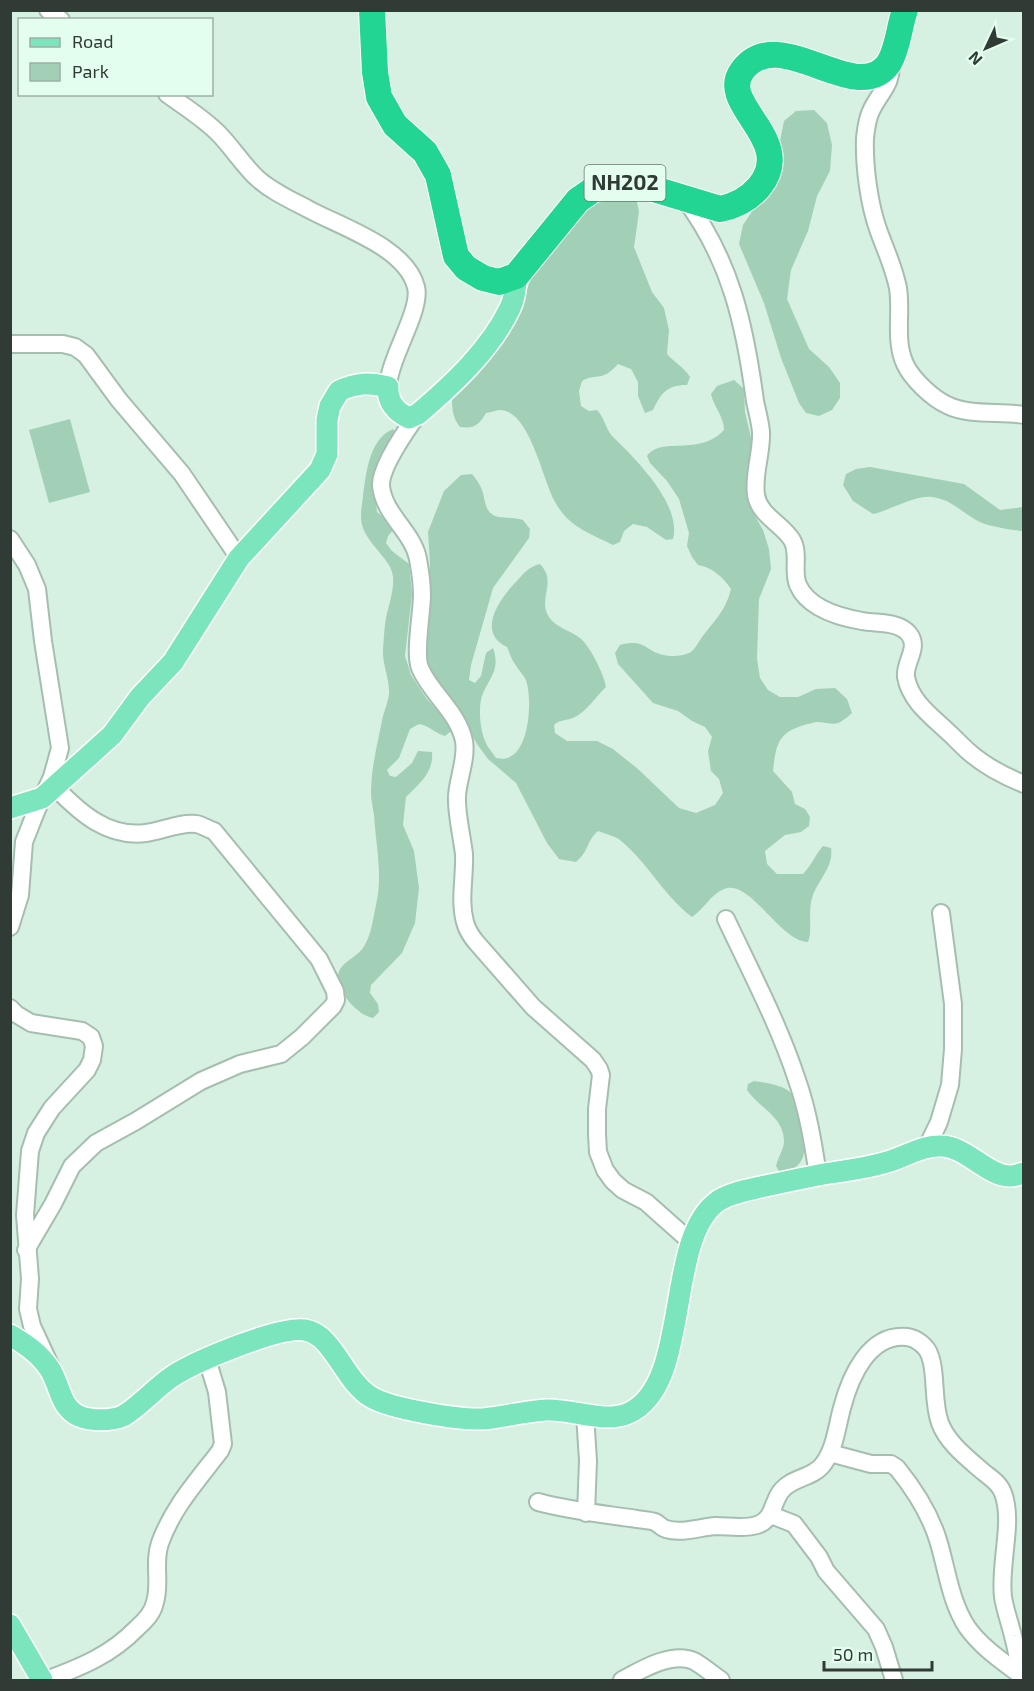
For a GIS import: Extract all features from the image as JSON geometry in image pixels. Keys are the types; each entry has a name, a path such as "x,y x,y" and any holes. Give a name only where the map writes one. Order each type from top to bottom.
{"highway":[{"path":"372,10 375,72 379,98 395,125 425,152 438,175 456,256 466,268 483,278 499,282 516,276"},
{"path":"890,62 905,10"},
{"name":"NH202","path":"516,276 578,200 594,189 614,183 634,183 720,209 732,207 745,200 764,180 769,160 766,140 747,112 737,88 738,77 753,60 765,55 794,58 865,78 874,76 890,62"}],"main road":[{"path":"10,808 48,793 112,735 140,697 173,662 239,558 320,470 327,454 327,420 330,406 339,391 362,383 388,387 387,394 391,405 400,414 409,418 418,414 473,360 497,330 511,307 516,290 516,276"},
{"path":"10,1335 42,1358 52,1372 66,1405 78,1416 94,1419 112,1419 124,1415 181,1371 207,1359 288,1331 305,1330 320,1335 350,1379 372,1397 385,1402 461,1418 484,1419 547,1410 607,1417 626,1414 641,1406 652,1393 661,1375 691,1242 699,1225 712,1207 726,1197 818,1175 885,1163 927,1147 945,1146 963,1153 998,1173 1010,1176 1023,1173"},
{"path":"10,1625 42,1680"}],"street":[{"path":"890,62 889,80 871,110 866,129 866,169 878,230 891,262 898,291 900,346 905,365 920,383 947,405 960,410 1023,415"},
{"path":"170,96 218,133 258,180 391,253 412,275 417,290 415,306 392,362 388,387"},
{"path":"684,197 713,241 743,325 761,431 756,497 767,515 793,542 797,558 797,583 805,597 818,607 838,615 902,627 910,635 914,650 908,662 906,675 912,695 928,714 968,752 1023,784"},
{"path":"10,344 63,344 75,347 86,355 119,400 182,474 239,558"},
{"path":"418,414 399,441 386,468 381,486 387,504 412,541 418,557 422,594 418,664 426,681 456,721 464,742 456,797 464,856 462,902 468,932 533,1007 599,1069 601,1075 597,1117 598,1152 605,1170 623,1190 646,1203 691,1242"},
{"path":"10,539 27,565 37,589 60,748 48,793 24,842 20,895 10,927"},
{"path":"26,1250 72,1166 96,1143 201,1081 240,1065 280,1054 329,1011 336,1000 328,975 314,951 213,831 197,824 144,833 122,832 104,827 48,793"},
{"path":"927,1147 939,1122 950,1085 953,1049 953,1004 941,913"},
{"path":"726,919 798,1081 810,1126 818,1175"},
{"path":"10,1008 31,1023 82,1031 91,1037 94,1046 92,1060 87,1070 52,1108 36,1133 30,1151 26,1215 26,1250 30,1279 29,1317 52,1372"},
{"path":"538,1502 586,1513 655,1522 666,1529 680,1531 716,1526 756,1525 771,1515 777,1496 784,1488 813,1473 823,1465 830,1453 846,1396 870,1350 885,1339 899,1336 913,1338 924,1346 930,1356 936,1413 942,1429 953,1445 995,1480 1003,1492 1006,1507 1003,1596 1022,1678"},
{"path":"46,1680 103,1656 127,1639 148,1618 155,1605 156,1558 160,1543 182,1499 223,1444 217,1392 207,1359"},
{"path":"585,1414 588,1461 586,1513"},
{"path":"830,1453 871,1464 891,1464 897,1468 931,1521 958,1612 979,1642 1022,1678"},
{"path":"771,1515 794,1524 819,1557 826,1571 876,1629 894,1680"},
{"path":"622,1680 645,1668 684,1658 695,1662 721,1680"}],"green space":[{"path":"814,110 827,123 832,145 830,171 817,196 808,231 791,270 787,299 809,349 829,367 840,383 840,398 832,410 819,416 806,413 799,403 781,358 764,303 739,244 743,225 781,168 780,141 784,121 796,111"},
{"path":"625,195 637,202 639,212 634,247 652,292 664,308 669,330 667,354 690,377 687,385 670,388 659,399 653,410 645,413 638,396 638,382 631,369 618,364 603,375 582,381 579,391 581,406 589,411 597,410 611,435 645,470 664,498 671,512 674,526 673,539 666,540 647,527 633,524 624,531 620,542 613,545 580,528 561,511 550,492 534,449 520,422 510,413 500,410 486,413 476,425 460,427 453,414 452,399 472,377 524,296 535,270 595,199"},
{"path":"734,380 744,389 745,412 752,442 749,494 752,511 763,530 769,549 771,569 759,599 757,659 760,678 768,690 780,697 798,697 816,689 835,688 847,699 852,713 836,724 816,722 795,728 783,736 775,754 773,771 792,792 795,804 805,809 810,817 809,826 801,832 785,835 765,851 767,864 777,874 803,874 823,846 831,848 828,867 811,901 808,942 797,939 787,932 755,901 734,888 719,892 692,917 682,909 630,849 618,839 598,831 591,839 584,854 576,862 559,859 547,843 516,783 488,759 425,660 430,564 428,532 444,491 461,475 472,474 480,486 486,506 491,513 499,517 523,520 530,529 529,538 493,588 471,665 469,680 475,683 481,676 486,653 493,648 495,668 482,696 480,713 484,738 496,758 507,758 516,752 522,743 529,716 529,702 526,680 507,647 493,634 493,617 502,599 514,584 528,569 540,564 547,578 545,603 549,617 555,624 584,642 596,661 606,687 578,716 554,725 555,733 567,741 597,741 613,749 679,808 696,813 715,805 723,793 719,779 711,771 708,751 712,737 705,727 678,711 653,703 618,664 615,653 620,645 629,643 640,644 664,655 678,656 691,652 726,603 731,589 717,574 698,565 692,557 687,546 689,533 679,499 647,456 653,450 661,447 703,443 724,430 711,394 717,386"},
{"path":"70,419 90,492 49,503 29,430"},
{"path":"393,429 395,433 374,486 377,512 390,522 393,530 386,543 392,551 409,564 412,594 405,656 411,675 426,698 449,724 451,731 445,736 419,724 410,729 399,758 387,770 390,776 396,777 412,763 418,751 432,752 431,766 421,782 406,797 403,825 414,851 419,888 415,923 402,953 371,985 370,993 378,1004 379,1012 373,1018 361,1013 351,1003 339,985 338,974 343,965 360,952 366,944 378,894 378,860 371,784 373,764 389,694 383,649 393,577 389,565 366,535 361,516 370,458 379,441"},
{"path":"870,467 964,484 1000,510 1023,507 1023,531 982,523 952,504 932,497 911,500 873,514 853,501 843,485 846,474 856,469"},
{"path":"754,1081 783,1088 793,1094 797,1101 804,1138 804,1152 799,1164 784,1174 776,1166 784,1143 783,1134 776,1120 747,1090 748,1084"}]}
